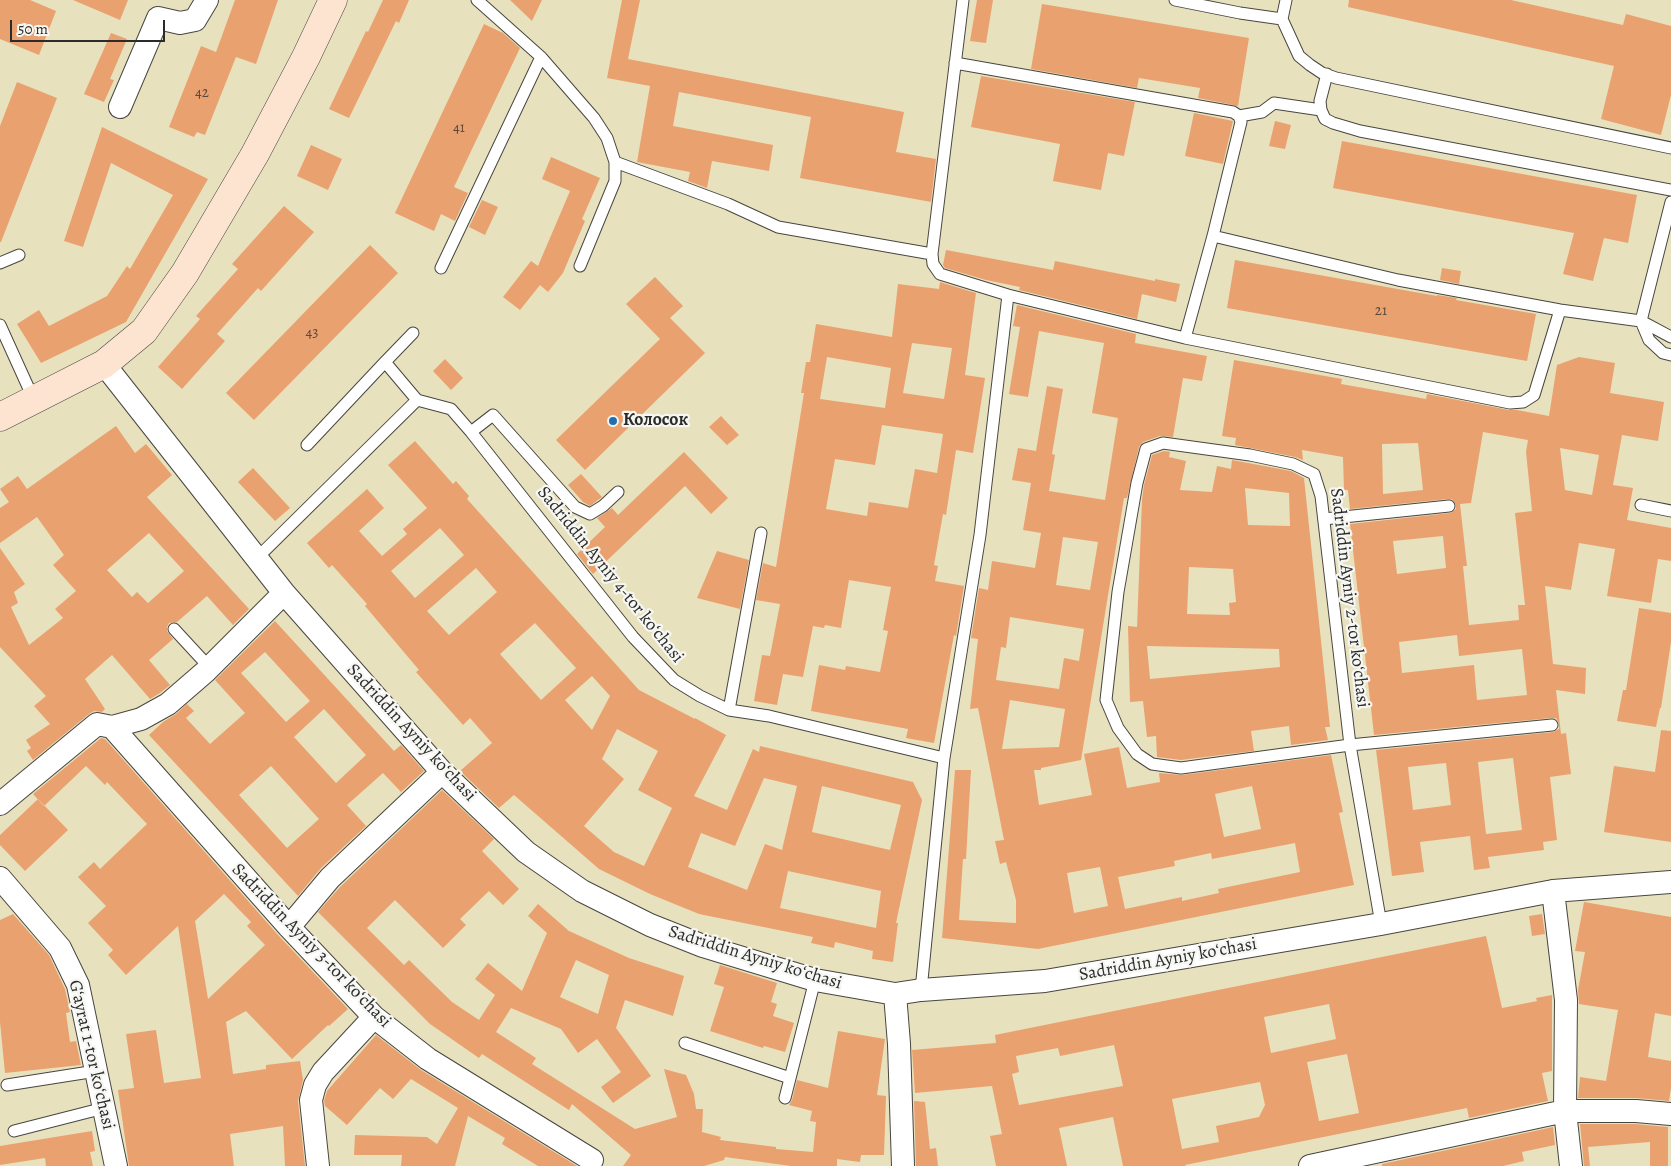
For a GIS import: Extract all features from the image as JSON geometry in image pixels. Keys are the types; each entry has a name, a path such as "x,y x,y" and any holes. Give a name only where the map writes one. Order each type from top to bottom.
{"street":[{"path":"120,107 158,18 180,23 195,20 207,0"},
{"path":"0,417 104,364 144,331 185,273 255,154 306,57 333,0"},
{"name":"Sadriddin Ayniy koʻchasi","path":"104,364 284,593 442,772 526,852 582,891 650,925 703,946 815,980 895,994 920,990 1045,981 1381,924 1553,891 1671,882"},
{"path":"0,804 97,724 112,728 141,718 168,704 210,668 284,593"},
{"name":"Sadriddin Ayniy 3-tor koʻchasi","path":"112,728 289,927 374,1017 428,1059 592,1160"},
{"path":"289,927 330,878 442,772"},
{"name":"Gʻayrat 1-tor koʻchasi","path":"0,878 60,948 78,985 116,1166"},
{"path":"1553,891 1566,1000 1565,1111 1571,1166"},
{"path":"895,994 899,1044 898,1165"},
{"path":"318,1166 311,1100 315,1085 323,1072 374,1017"},
{"path":"1310,1166 1565,1111 1636,1111 1671,1114"}],"lane":[{"path":"477,0 541,57 594,118 607,138 615,162 615,181 580,266"},
{"path":"963,0 932,254 933,264 940,274 1008,295 1186,338 1510,403 1523,402 1534,395 1560,310"},
{"path":"1175,0 1282,19"},
{"path":"1286,0 1282,19 1300,56 1310,65 1336,78 1671,148"},
{"path":"441,268 541,57"},
{"path":"955,63 1234,112 1239,116 1241,122 1239,136 1186,338"},
{"path":"1326,74 1320,101 1321,110 1325,119 1333,123 1360,131 1671,190"},
{"path":"1239,116 1262,112 1274,102 1321,110"},
{"path":"615,162 728,204 778,227 932,254"},
{"path":"1671,202 1641,321 1649,340 1663,353 1671,355"},
{"path":"1213,236 1398,280 1560,310 1641,321 1671,337"},
{"path":"0,263 19,255"},
{"path":"920,990 944,758 980,535 1008,295"},
{"path":"0,325 34,400"},
{"path":"307,445 413,333"},
{"path":"257,558 418,400 385,362"},
{"name":"Sadriddin Ayniy 4-tor koʻchasi","path":"418,400 451,409 633,636 674,680 700,696 729,710 769,716 944,758"},
{"path":"471,432 493,415 575,507 590,514 603,506 618,492"},
{"name":"Sadriddin Ayniy 2-tor koʻchasi","path":"1350,745 1181,768 1152,764 1137,754 1118,728 1106,700 1118,592 1137,483 1146,449 1163,443 1250,455 1293,464 1314,474 1321,496 1350,745 1381,924"},
{"path":"1324,519 1449,506"},
{"path":"1641,506 1671,511"},
{"path":"729,710 762,533"},
{"path":"174,629 210,668"},
{"path":"1350,745 1552,725"},
{"path":"785,1098 815,980"},
{"path":"685,1043 790,1078"},
{"path":"7,1085 96,1071"},
{"path":"14,1130 104,1108"}],"building":[{"path":"0,0 30,0 56,11 39,55 0,39"},
{"path":"73,0 128,0 120,20"},
{"path":"235,0 278,0 256,64 236,57 205,135 197,132 194,137 169,127 201,46 216,52"},
{"path":"383,0 409,0 399,23 396,21 349,118 329,109"},
{"path":"510,0 542,0 532,21"},
{"path":"622,0 640,0 628,59 904,112 896,152 936,159 931,202 800,178 811,117 679,92 673,126 773,145 769,171 712,161 707,188 688,181 690,172 637,162 650,86 607,78"},
{"path":"977,0 993,0 986,43 970,41"},
{"path":"1349,0 1511,0 1623,25 1626,14 1671,26 1671,95 1661,135 1601,119 1614,66 1348,7"},
{"path":"1042,4 1249,38 1238,106 1198,98 1200,88 1139,78 1137,88 1031,69"},
{"path":"484,24 503,33 520,48 454,187 468,193 455,221 441,214 434,231 395,213"},
{"path":"111,33 127,39 110,79 114,80 104,102 84,94"},
{"path":"981,76 1135,102 1124,156 1108,153 1101,190 1053,181 1060,144 971,127"},
{"path":"17,82 57,98 0,242 0,126"},
{"path":"1194,113 1233,121 1223,164 1185,156"},
{"path":"1275,121 1291,125 1285,149 1269,146"},
{"path":"102,127 208,179 126,322 41,363 17,324 39,310 49,326 107,296 127,266 130,269 173,195 111,163 83,247 64,241"},
{"path":"1342,141 1637,195 1628,243 1604,238 1593,281 1563,274 1574,233 1333,188"},
{"path":"311,145 342,159 328,190 297,176"},
{"path":"551,157 600,178 582,219 585,221 563,273 548,292 540,285 520,310 503,297 531,261 538,266 570,191 542,179"},
{"path":"482,200 498,207 485,235 469,227"},
{"path":"284,206 314,232 261,291 258,288 217,334 225,341 182,389 158,367 200,319 196,316 238,269 232,264"},
{"path":"370,245 398,273 254,420 226,393"},
{"path":"946,250 1053,270 1055,261 1155,281 1155,279 1180,284 1176,302 1142,294 1137,319 1019,290 1020,287 986,280 945,268 943,265"},
{"path":"1235,260 1457,298 1456,300 1536,314 1527,361 1227,308"},
{"path":"1442,268 1461,271 1459,284 1440,280"},
{"path":"655,277 683,306 670,318 705,353 585,470 556,440 660,339 626,304"},
{"path":"940,282 976,293 965,375 985,378 973,453 956,450 946,515 943,514 934,565 938,566 935,581 964,586 956,636 954,635 934,743 906,738 908,729 811,711 819,665 845,670 846,666 880,672 888,631 883,630 891,587 849,580 841,628 825,625 824,628 813,626 803,677 783,674 777,705 754,701 762,655 770,656 780,604 756,600 763,563 776,567 804,393 801,393 806,362 810,362 816,324 892,337 898,284 939,289","holes":["912,343 952,348 944,399 903,393","827,357 891,368 885,408 820,399","882,425 943,434 937,473 915,469 908,508 869,502 867,516 826,509 835,459 875,465"]},
{"path":"1017,305 1136,334 1135,343 1207,356 1202,381 1183,378 1173,437 1160,436 1143,442 1139,447 1127,498 1124,498 1081,760 1034,770 1039,805 1092,795 1084,754 1119,747 1127,788 1160,782 1159,773 1182,775 1331,755 1343,812 1339,813 1354,885 1038,949 942,938 955,770 971,770 966,859 963,859 959,920 1016,923 1016,900 1006,862 1000,864 995,841 1004,840 978,708 970,709 978,639 971,638 979,588 988,590 992,561 1035,568 1041,533 1023,530 1031,483 1012,480 1018,448 1036,451 1047,386 1063,389 1052,454 1055,455 1049,491 1105,500 1118,418 1092,413 1104,343 1039,331 1028,397 1009,394 1020,327 1013,326","holes":["1063,537 1098,542 1090,590 1056,585","1010,617 1084,629 1079,661 1064,658 1059,689 996,680 1001,647 1006,648","1010,700 1065,709 1059,747 1002,749","1252,786 1261,829 1224,837 1215,794","1295,843 1300,872 1218,889 1219,893 1182,901 1182,897 1125,909 1118,877 1175,866 1174,861 1211,853 1212,859","1100,867 1108,906 1074,913 1067,873"]},
{"path":"1579,357 1615,363 1610,393 1664,402 1658,441 1622,435 1613,485 1633,488 1627,520 1671,528 1671,561 1658,559 1651,603 1607,596 1615,549 1579,543 1571,590 1545,586 1553,664 1586,668 1585,694 1556,690 1561,734 1566,733 1571,774 1550,777 1557,840 1543,842 1544,850 1488,857 1490,868 1474,870 1470,836 1420,842 1424,872 1392,876 1376,750 1553,732 1559,729 1559,724 1556,718 1551,718 1374,735 1350,524 1450,513 1456,509 1456,505 1452,499 1448,499 1350,509 1348,490 1344,490 1343,457 1302,450 1303,460 1235,445 1236,438 1222,436 1234,360 1342,379 1341,384 1426,399 1427,394 1549,416 1557,365","holes":["1483,432 1528,440 1526,452 1532,511 1515,513 1525,605 1518,605 1519,620 1469,625 1463,566 1467,566 1460,504 1471,503","1418,443 1423,490 1383,494 1382,444","1560,448 1599,455 1592,495 1565,490","1443,536 1446,568 1397,574 1393,541","1457,635 1459,656 1522,649 1527,695 1477,700 1474,665 1402,673 1399,642","1513,758 1522,830 1486,834 1478,762","1446,763 1451,805 1413,810 1408,767"]},
{"path":"445,359 463,378 451,390 433,371"},
{"path":"721,416 739,435 727,445 709,427"},
{"path":"116,426 135,453 146,444 172,475 147,497 249,609 233,625 207,596 177,622 169,623 167,631 173,639 149,660 170,685 150,699 112,655 85,679 105,709 102,712 94,711 89,714 33,760 27,751 31,748 26,740 50,724 34,706 46,696 0,647 0,548 25,584 14,592 18,603 11,607 29,645 63,618 55,609 76,591 53,565 64,555 37,517 0,543 0,508 9,502 0,489 18,476 27,489","holes":["149,533 184,571 148,603 137,592 132,597 107,570"]},
{"path":"415,441 453,484 456,481 469,496 467,499 639,690 726,735 694,796 727,810 753,749 759,752 760,746 913,782 922,800 896,923 898,923 893,962 872,959 873,951 835,942 834,948 811,943 813,937 699,914 650,894 599,869 514,795 499,808 460,771 492,743 470,718 463,725 416,672 419,670 365,606 367,604 332,565 329,568 307,543 367,489 384,508 359,531 382,556 407,534 403,529 427,508 388,465","holes":["440,528 464,555 415,598 391,571","476,568 497,592 449,635 427,611","535,623 576,668 541,700 500,654","592,676 610,696 592,730 565,700","617,729 658,751 638,790 672,808 644,866 614,852 584,826 624,779 602,759","764,778 797,786 782,850 765,844 747,890 688,867 701,833 735,846","822,786 901,805 890,850 812,832","788,871 881,891 876,928 780,908"]},
{"path":"1164,451 1170,452 1169,457 1186,461 1180,490 1212,492 1217,466 1231,469 1232,460 1291,471 1304,478 1330,727 1325,727 1328,740 1291,745 1289,726 1251,731 1254,751 1181,760 1157,757 1156,736 1147,737 1143,701 1130,702 1128,626 1137,627 1142,500 1152,455","holes":["1245,488 1289,493 1290,526 1248,525","1189,567 1233,569 1236,602 1229,603 1230,615 1187,614","1147,646 1279,649 1280,667 1150,679"]},
{"path":"684,452 728,498 711,514 685,486 593,574 577,554 605,527 597,518 612,508 618,515"},
{"path":"253,468 290,508 275,521 238,482"},
{"path":"581,474 602,497 590,506 583,502 568,485"},
{"path":"717,551 749,560 740,609 697,598"},
{"path":"1639,608 1671,613 1671,642 1661,708 1656,727 1617,721 1623,690 1626,690"},
{"path":"275,621 394,751 401,745 424,771 401,792 383,773 347,805 366,826 321,868 298,896 149,735 187,704 194,711 186,718 210,744 245,713 215,680","holes":["265,652 310,701 286,722 241,673","324,709 366,755 336,783 294,737","271,766 319,819 287,848 239,795"]},
{"path":"1661,730 1671,731 1671,842 1604,832 1614,766 1655,772"},
{"path":"101,738 105,739 279,936 348,1009 292,1059 246,1011 226,1022 233,1074 266,1069 266,1065 300,1061 303,1080 298,1101 305,1166 285,1166 283,1126 230,1134 234,1166 129,1166 118,1090 134,1088 126,1034 156,1030 164,1083 201,1078 178,926 126,975 108,955 113,950 88,923 106,906 78,877 94,862 100,869 147,824 107,782 105,785 86,766 44,806 33,794","holes":["224,894 251,922 247,926 265,945 208,999 195,921"]},
{"path":"442,790 494,839 482,851 519,889 503,905 489,891 460,919 466,925 443,948 395,900 367,928 404,965 409,960 452,1002 479,1020 495,995 475,979 488,963 522,991 547,933 528,916 538,904 569,931 629,958 684,976 673,1016 625,1000 616,1028 651,1076 613,1103 601,1087 621,1072 597,1039 578,1053 561,1029 511,1008 496,1032 536,1058 532,1064 635,1129 677,1117 664,1069 686,1075 694,1094 696,1109 703,1109 702,1132 721,1137 720,1140 776,1147 776,1149 813,1152 816,1122 810,1121 812,1111 789,1105 797,1080 828,1088 838,1031 885,1039 877,1095 886,1096 884,1155 861,1155 860,1162 837,1159 837,1166 791,1166 725,1157 724,1160 704,1166 623,1166 631,1155 572,1104 569,1110 482,1054 479,1058 430,1024 318,912 340,887","holes":["576,960 609,975 598,1014 560,997"]},
{"path":"38,799 68,830 25,871 0,845 0,835"},
{"path":"1584,902 1671,917 1671,1016 1655,1013 1648,1057 1671,1061 1669,1101 1636,1098 1578,1098 1580,1077 1606,1081 1618,1010 1579,1004 1578,990 1585,952 1575,951"},
{"path":"13,914 49,955 65,989 70,1012 66,1013 70,1042 76,1041 81,1065 5,1073 0,1022 0,920"},
{"path":"1542,914 1545,934 1532,936 1529,916"},
{"path":"1486,936 1502,1008 1537,1001 1536,998 1552,995 1552,1071 1542,1073 1548,1101 1469,1118 1467,1108 1186,1166 1123,1166 1113,1117 1059,1128 1067,1166 996,1166 990,1136 1002,1134 992,1086 915,1093 912,1050 996,1043 995,1035","holes":["1329,1004 1336,1039 1271,1053 1264,1017","1114,1045 1123,1086 1019,1105 1012,1074 1019,1072 1016,1056 1058,1048 1060,1056","1347,1054 1359,1113 1319,1121 1307,1062","1260,1082 1265,1105 1259,1117 1216,1126 1219,1142 1182,1149 1172,1099"]},
{"path":"720,965 777,983 771,1002 777,1004 773,1016 794,1023 785,1052 764,1046 763,1048 710,1031 724,987 714,984"},
{"path":"376,1035 421,1070 577,1166 538,1166 502,1144 505,1138 468,1116 455,1166 401,1166 402,1155 354,1155 355,1135 427,1137 437,1144 458,1108 411,1079 393,1099 380,1088 347,1125 325,1106 324,1101 327,1091"},
{"path":"914,1101 925,1102 930,1149 936,1148 938,1166 916,1166"},
{"path":"1580,1124 1635,1124 1668,1127 1668,1166 1650,1166 1650,1142 1588,1147 1590,1166 1584,1166"},
{"path":"1553,1127 1555,1145 1522,1152 1524,1161 1503,1166 1382,1166 1382,1164"},
{"path":"92,1131 95,1151 90,1152 93,1166 46,1166 45,1158 0,1165 0,1146"}],"place":[{"name":"Колосок","path":"613,421"}]}
